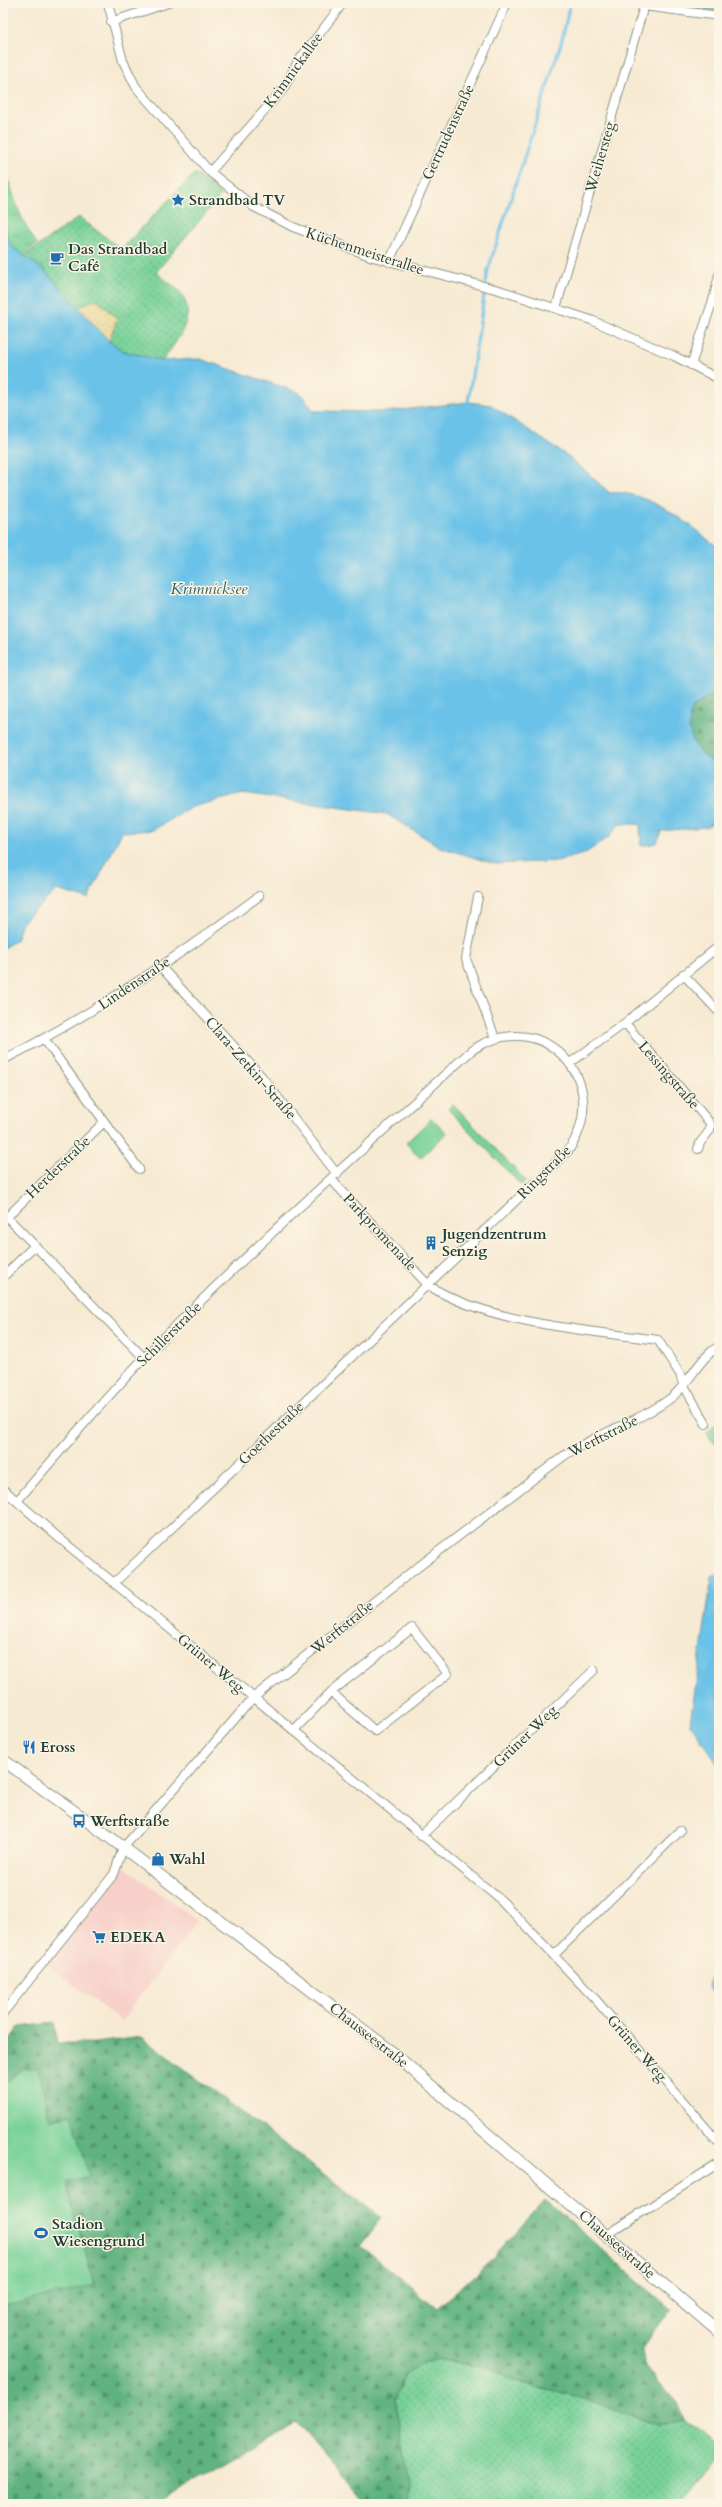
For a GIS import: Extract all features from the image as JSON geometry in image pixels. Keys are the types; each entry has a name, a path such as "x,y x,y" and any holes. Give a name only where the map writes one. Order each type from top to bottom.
{"main road":[{"name":"Chausseestraße","path":"3,1760 123,1848 387,2048 719,2332"}],"street":[{"name":"Küchenmeisterallee","path":"108,3 111,22 123,61 136,87 210,172 254,207 293,227 389,262 499,290 556,308 625,334 719,379"},
{"path":"111,22 168,3"},
{"name":"Krimnickallee","path":"210,172 284,88 297,63 343,3"},
{"name":"Gertrudenstraße","path":"389,262 507,3"},
{"name":"Weihersteg","path":"556,308 644,6 719,16"},
{"path":"691,365 714,297 719,275"},
{"name":"Lindenstraße","path":"3,1060 44,1039 106,1002 259,896"},
{"path":"478,898 466,959 495,1038"},
{"path":"570,1063 625,1023 719,946"},
{"name":"Clara-Zetkin-Straße","path":"160,966 262,1077 334,1177"},
{"path":"683,974 719,1012"},
{"name":"Lessingstraße","path":"625,1023 710,1123 710,1130 700,1143 698,1149"},
{"name":"Ringstraße","path":"334,1177 472,1050 495,1038 519,1036 535,1039 557,1050 570,1063 581,1088 584,1106 581,1124 574,1142 557,1161 428,1285"},
{"name":"Herderstraße","path":"44,1039 103,1123 139,1169"},
{"name":"Herderstraße","path":"103,1123 7,1216 34,1246 144,1358"},
{"name":"Parkpromenade","path":"334,1177 428,1285"},
{"name":"Schillerstraße","path":"18,1500 93,1413 144,1358 334,1177"},
{"path":"3,1277 34,1246"},
{"path":"428,1285 446,1296 483,1311 658,1340 680,1374 683,1384 706,1424"},
{"name":"Goethestraße","path":"115,1582 348,1358 428,1285"},
{"name":"Werftstraße","path":"3,2013 114,1874 123,1848 253,1698 405,1577 561,1458 591,1439 648,1413 672,1397 702,1359 719,1346"},
{"name":"Grüner Weg","path":"3,1489 18,1500 59,1538 115,1582 253,1698 294,1729 421,1836 502,1901 555,1954 719,2143"},
{"path":"294,1729 331,1692 412,1628 448,1674 375,1731 331,1692"},
{"name":"Grüner Weg","path":"421,1836 594,1670"},
{"path":"555,1954 680,1831"},
{"path":"606,2235 719,2163"}],"shaded area":[{"path":"124,1866 197,1921 121,2021 48,1965"}],"green space":[{"path":"657,3 719,3 719,12"},
{"path":"3,156 9,180 24,223 37,244 23,255 11,246 3,223"},
{"path":"195,173 221,195 156,272 178,289 185,301 187,310 183,328 179,337 162,361 123,351 109,341 43,269 24,256 79,217 121,249"},
{"path":"711,695 719,695 719,765 698,749 691,735 689,726 692,708"},
{"path":"453,1104 526,1181 521,1185 448,1109"},
{"path":"432,1118 447,1133 420,1158 406,1143"},
{"path":"719,1421 719,1448 706,1434"},
{"path":"54,2023 58,2043 94,2043 142,2037 382,2218 360,2246 437,2308 486,2265 545,2200 672,2310 656,2326 643,2350 644,2365 677,2403 684,2420 657,2425 585,2399 516,2382 484,2367 437,2359 419,2364 405,2375 395,2399 411,2481 405,2504 365,2504 296,2422 155,2504 3,2504 3,2306 94,2284 66,2182 72,2115 50,2120 24,2068 3,2085 3,2049 19,2027"},
{"name":"Stadion Wiesengrund","path":"24,2068 38,2069 50,2120 72,2115 89,2176 66,2182 94,2285 3,2306 3,2085"},
{"path":"437,2359 484,2367 518,2383 585,2399 657,2425 684,2420 719,2442 719,2458 682,2504 405,2504 411,2481 395,2399 405,2375 419,2364"}],"sand":[{"path":"96,299 117,319 109,341 77,308"}],"water":[{"name":"Krimnicksee","path":"3,223 11,246 43,269 109,341 123,351 162,361 200,359 300,393 314,411 385,412 468,402 491,405 569,457 610,493 630,494 650,501 691,526 719,547 719,695 711,695 692,708 689,726 691,735 698,749 719,765 719,819 706,827 661,831 657,843 641,846 640,824 619,824 610,836 584,854 557,861 495,864 440,847 387,814 243,794 192,807 153,830 122,832 88,899 57,890 22,922 16,940 3,948"},
{"path":"719,1573 719,1766 690,1723 712,1577"},
{"path":"719,1933 719,1997 708,1987"}],"waterway":[{"path":"468,402 488,270 562,40 570,3"}],"place":[{"name":"Strandbad TV","path":"178,200"},
{"name":"Das Strandbad Café","path":"57,258"},
{"name":"Jugendzentrum Senzig","path":"431,1243"},
{"name":"Eross","path":"29,1747"},
{"name":"Werftstraße","path":"79,1821"},
{"name":"Wahl","path":"158,1859"},
{"name":"EDEKA","path":"99,1937"},
{"name":"Stadion Wiesengrund","path":"41,2233"}]}
